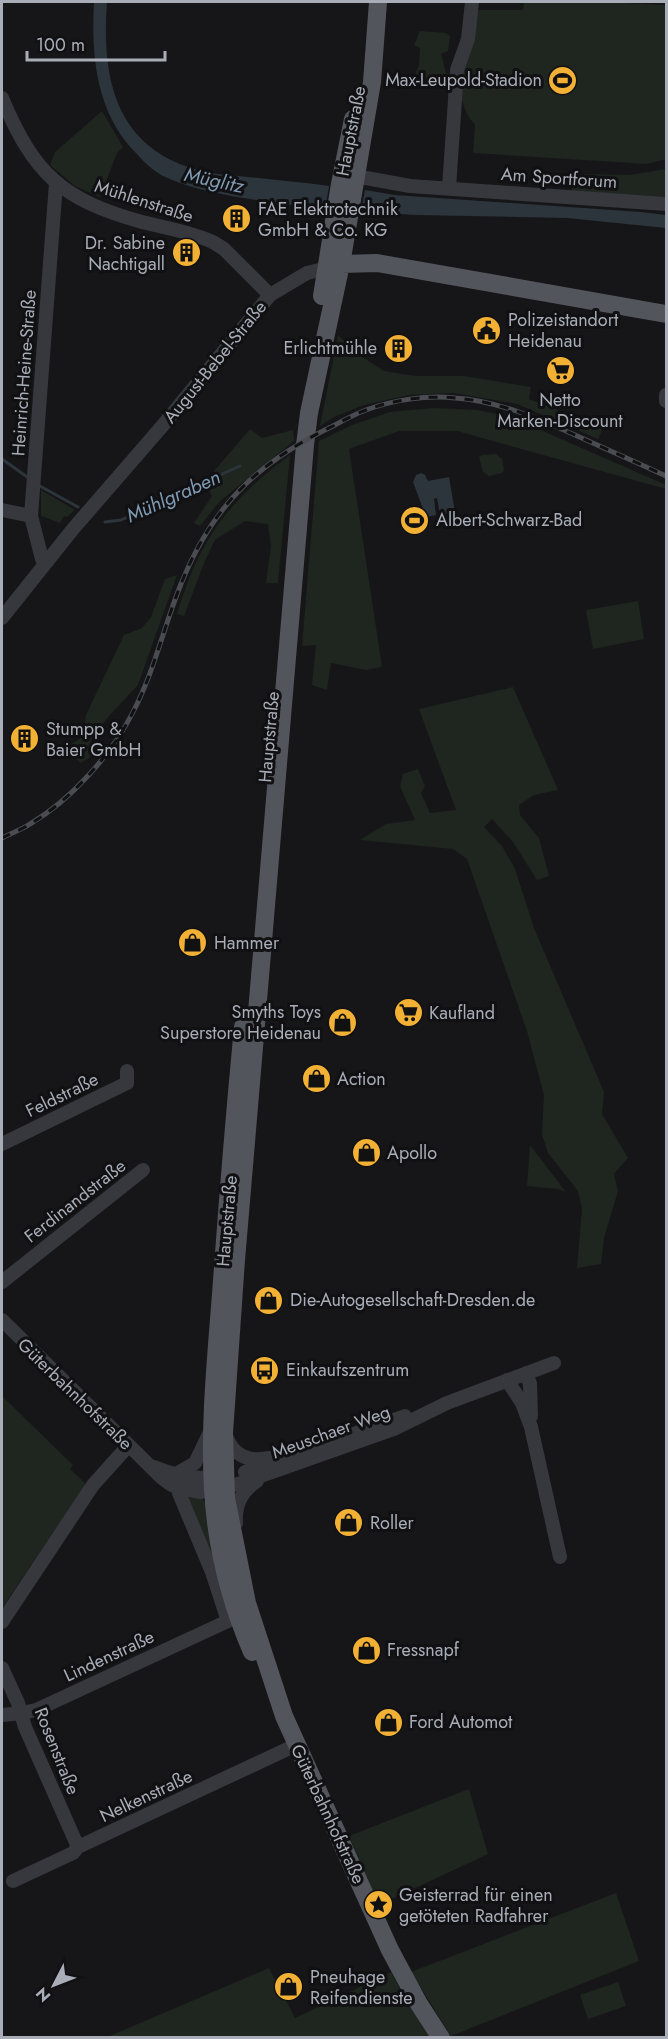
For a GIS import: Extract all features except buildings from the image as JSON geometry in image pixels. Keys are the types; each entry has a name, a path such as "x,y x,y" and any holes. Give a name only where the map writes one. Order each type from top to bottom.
{"main road":[{"name":"Hauptstraße","path":"350,182 369,2"},
{"name":"Hauptstraße","path":"219,1483 218,1430 236,1260 305,445 342,215 372,82 378,2"},
{"name":"August-Bebel-Straße","path":"334,266 377,263 657,312"},
{"name":"Güterbahnhofstraße","path":"219,1483 247,1603 284,1716 390,1950 419,2004 441,2037"},
{"name":"Güterbahnhofstraße","path":"219,1483 221,1553 241,1627 262,1678 284,1716"}],"street":[{"path":"449,188 457,70 468,39 472,2"},
{"name":"Mühlenstraße","path":"2,98 16,132 34,160 70,194 98,208 213,242 224,249 270,295"},
{"name":"Am Sportforum","path":"350,182 666,204"},
{"name":"Heinrich-Heine-Straße","path":"47,562 42,559 31,516 56,183"},
{"name":"August-Bebel-Straße","path":"2,618 91,507 164,424 270,295 307,273 334,266"},
{"path":"666,395 666,401"},
{"path":"2,510 31,516"},
{"name":"Feldstraße","path":"2,1144 127,1083 127,1071"},
{"name":"Ferdinandstraße","path":"2,1282 143,1170"},
{"name":"Güterbahnhofstraße","path":"2,1320 128,1446 170,1484 178,1481 219,1483"},
{"name":"Meuschaer Weg","path":"219,1483 293,1454 447,1403 554,1363"},
{"path":"526,1372 531,1393 531,1427"},
{"path":"507,1380 522,1403 531,1427 560,1557"},
{"name":"Meuschaer Weg","path":"219,1483 266,1475 394,1429 447,1403"},
{"path":"178,1481 195,1463 218,1430 234,1451 245,1459 264,1460 293,1454"},
{"path":"2,1622 93,1485 128,1446"},
{"path":"238,1564 235,1514 237,1503 246,1489 266,1475"},
{"name":"Lindenstraße","path":"2,1715 36,1710 228,1621 212,1572 179,1493 178,1481"},
{"name":"Rosenstraße","path":"2,1668 22,1713 25,1727 78,1847"},
{"name":"Nelkenstraße","path":"13,1881 73,1853 78,1847 296,1745"}],"shaded area":[{"name":"Max-Leupold-Stadion","path":"524,2 666,5 666,159 647,164 473,153 475,125 464,107 460,86 475,10 523,10"},
{"path":"420,31 446,33 450,36 448,51 441,54 449,76 446,83 423,82 414,78 419,65 420,48 414,45"},
{"path":"102,111 123,147 117,153 100,197 75,186 50,165 55,152"},
{"path":"666,169 666,197 572,191 574,174 630,175"},
{"path":"338,335 356,353 384,371 415,376 464,376 531,387 529,399 603,428 598,439 517,404 454,393 409,395 364,405 334,417 320,426"},
{"path":"434,408 477,410 511,417 666,485 666,489 457,431 399,431 349,449 382,667 366,670 331,663 327,690 312,685 316,645 302,646 319,441 352,425 390,412"},
{"path":"250,429 262,438 293,430 294,441 219,502 200,526 194,523 212,496 204,483"},
{"path":"496,454 502,459 504,470 502,473 489,476 483,472 479,457"},
{"path":"290,455 278,583 266,583 271,546 268,524 245,521 215,540 184,616 177,614 195,564 218,524 249,489"},
{"path":"41,490 75,510 67,517 64,516 60,523 41,516"},
{"path":"177,575 138,685 91,739 90,757 81,763 69,753 67,747 83,737 86,715 124,635 142,628 151,617 165,579"},
{"path":"638,601 644,639 593,649 586,610"},
{"path":"513,687 558,790 534,795 519,805 520,815 539,838 549,876 537,880 513,842 492,819 484,827 502,846 515,869 534,928 604,1092 602,1114 628,1158 614,1174 618,1191 604,1238 601,1264 577,1268 582,1209 578,1191 548,1153 542,1134 544,1095 527,1031 467,859 453,849 360,840 386,824 415,820 400,786 403,774 418,769 425,786 421,793 430,813 456,810 419,709"},
{"path":"530,1145 566,1192 527,1186"},
{"path":"2,1396 73,1465 70,1469 86,1484 2,1608"},
{"path":"185,1494 201,1497 210,1509 230,1606"},
{"path":"469,1789 488,1854 379,1905 349,1836"},
{"path":"616,1893 639,1961 451,2036 411,1972"},
{"path":"269,1968 295,2018 391,1972 403,1995 433,2038 105,2038"},
{"path":"618,1982 626,2006 588,2019 580,1995"}],"water":[{"name":"Müglitz","path":"94,2 107,2 107,60 112,86 121,110 134,131 152,148 176,162 210,173 329,186 325,210 242,198 201,189 163,176 148,165 122,136 104,101 95,62"},
{"path":"365,190 395,195 666,215 666,228 567,218 361,212"},
{"path":"421,473 428,481 449,477 455,512 440,515 437,498 434,499 436,515 426,517 413,482 416,475"}],"waterway":[{"name":"Mühlgraben","path":"2,459 30,479"},
{"name":"Mühlgraben","path":"105,522 121,520 240,466"},
{"name":"Mühlgraben","path":"38,485 78,507"}],"railway":[{"path":"2,838 45,814 75,789 102,760 124,728 140,697 181,584 207,531 240,489 260,471 306,440 376,406 421,398 455,398 487,403 532,417 666,476"}],"place":[{"name":"Max-Leupold-Stadion","path":"563,80"},
{"name":"FAE Elektrotechnik GmbH & Co. KG","path":"237,219"},
{"name":"Dr. Sabine Nachtigall","path":"186,253"},
{"name":"Polizeistandort Heidenau","path":"487,330"},
{"name":"Erlichtmühle","path":"398,348"},
{"name":"Netto Marken-Discount","path":"560,371"},
{"name":"Albert-Schwarz-Bad","path":"415,520"},
{"name":"Stumpp & Baier GmbH","path":"25,739"},
{"name":"Hammer","path":"193,943"},
{"name":"Kaufland","path":"408,1013"},
{"name":"Smyths Toys Superstore Heidenau","path":"342,1022"},
{"name":"Action","path":"316,1079"},
{"name":"Apollo","path":"366,1153"},
{"name":"Die-Autogesellschaft-Dresden.de","path":"269,1300"},
{"name":"Einkaufszentrum","path":"265,1370"},
{"name":"Roller","path":"349,1523"},
{"name":"Fressnapf","path":"366,1650"},
{"name":"Ford Automot","path":"388,1722"},
{"name":"Geisterrad für einen getöteten Radfahrer","path":"378,1905"},
{"name":"Pneuhage Reifendienste","path":"289,1987"}]}
